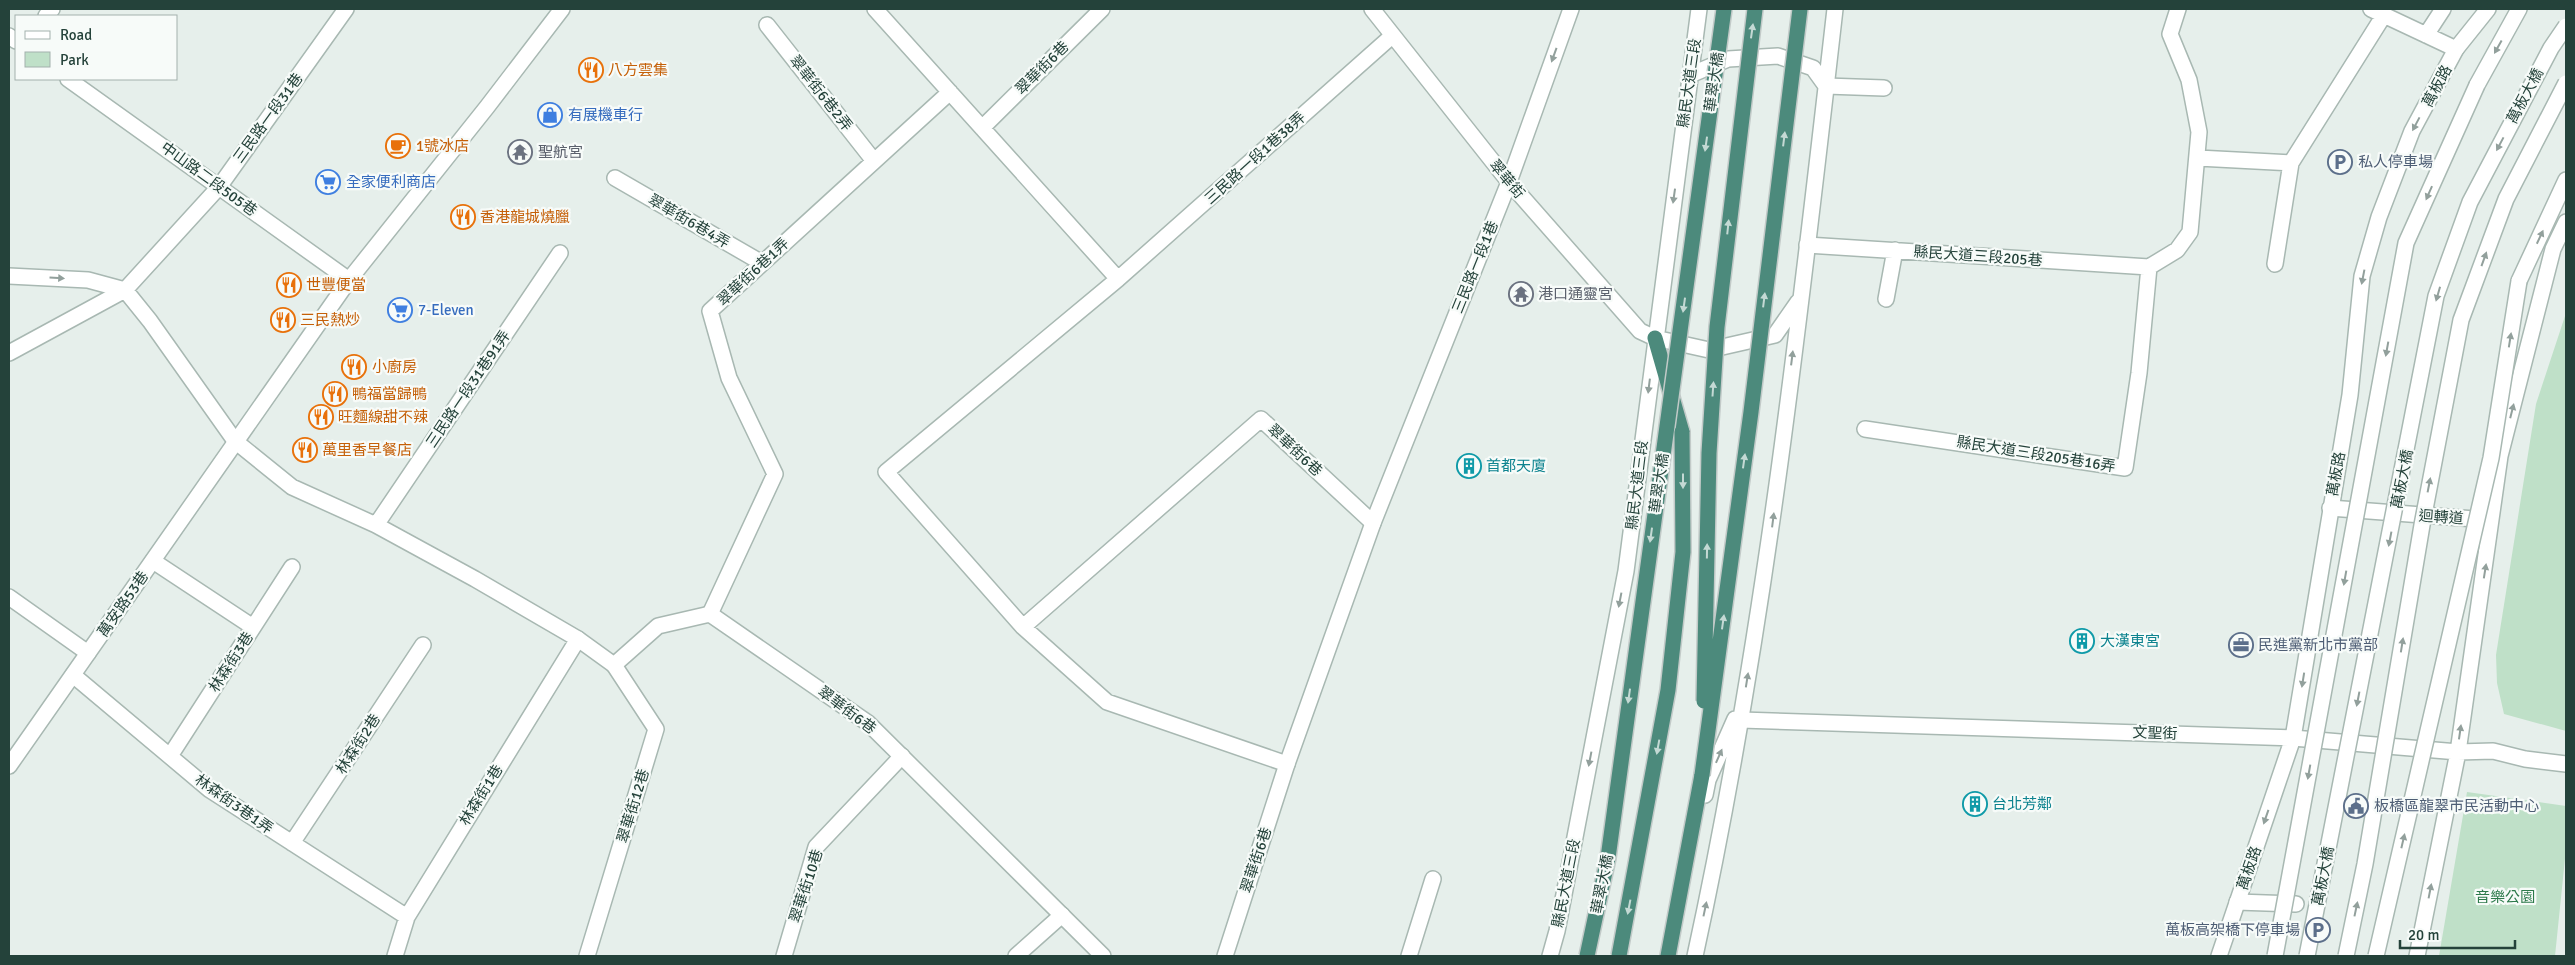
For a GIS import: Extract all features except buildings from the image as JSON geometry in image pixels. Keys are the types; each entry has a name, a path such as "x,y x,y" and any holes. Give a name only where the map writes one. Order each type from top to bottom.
{"highway":[{"name":"華翠大橋","path":"1587,956 1608,858 1724,9"},
{"path":"1702,775 1709,453 1717,327 1755,9"},
{"path":"1668,956 1702,775 1751,412 1800,9"},
{"path":"1619,956 1668,690 1683,552 1682,432 1655,338"}],"street":[{"name":"三民路一段31巷","path":"9,353 125,290 219,187 346,9"},
{"name":"萬安路53巷","path":"9,766 349,280 487,107 562,9"},
{"path":"874,9 1118,279 886,472 1024,627 1107,702 1287,764"},
{"name":"翠華街6巷","path":"982,128 1102,9"},
{"name":"翠華街","path":"1372,9 1508,182 1640,331 1655,338"},
{"name":"三民路一段1巷","path":"1373,523 1508,182 1571,9"},
{"name":"縣民大道三段","path":"1550,956 1557,931 1626,571 1699,9"},
{"path":"1695,956 1741,720 1772,528 1835,9"},
{"path":"2149,267 2177,250 2190,232 2200,132 2189,80 2170,34 2178,9"},
{"path":"2426,35 2443,9"},
{"name":"萬板路","path":"2219,956 2293,738 2350,395 2364,268 2379,217 2412,131 2456,50 2488,9"},
{"path":"2276,956 2406,243 2477,85 2520,9"},
{"path":"2275,264 2291,164 2378,12 2456,50"},
{"name":"翠華街6巷2弄","path":"767,25 874,161"},
{"name":"萬板大橋","path":"2307,956 2436,296 2470,202 2551,48 2566,26"},
{"name":"三民路一段1巷38弄","path":"1118,279 1392,36"},
{"path":"1690,75 1728,59 1778,56 1812,68 1826,86"},
{"name":"中山路二段505巷","path":"69,80 349,280"},
{"name":"萬板大橋","path":"2346,956 2365,864 2422,525 2461,320 2506,199 2566,83"},
{"path":"1826,86 1884,88"},
{"name":"翠華街6巷1弄","path":"710,614 774,474 729,378 710,312 950,92"},
{"path":"2198,158 2291,164"},
{"name":"翠華街6巷4弄","path":"615,178 762,264"},
{"path":"2376,956 2491,458 2519,281 2566,180"},
{"path":"2417,956 2458,752 2500,456 2553,249 2566,222"},
{"name":"縣民大道三段205巷","path":"1806,246 2149,267"},
{"path":"1886,299 1895,250"},
{"name":"三民路一段31巷91弄","path":"376,525 560,253"},
{"name":"縣民大道三段205巷16弄","path":"1865,430 2125,468 2139,373 2149,267"},
{"path":"9,276 88,280 125,290 150,321 236,441 292,487 376,525 474,578 578,639 614,665 658,626 710,614"},
{"path":"1655,338 1709,350 1775,335 1800,300"},
{"name":"翠華街6巷","path":"1024,627 1261,419 1373,523 1287,764 1225,956"},
{"name":"迴轉道","path":"2330,508 2492,521"},
{"path":"153,561 253,627"},
{"name":"林森街3巷","path":"170,756 292,567"},
{"path":"9,597 88,653"},
{"name":"翠華街6巷","path":"710,614 868,723 1103,956"},
{"name":"林森街1巷","path":"395,956 406,917 578,639"},
{"name":"林森街2巷","path":"292,843 424,646"},
{"name":"翠華街12巷","path":"587,956 656,729 614,665"},
{"name":"林森街3巷1弄","path":"72,675 210,790 406,917"},
{"path":"1674,956 1708,780 1744,701"},
{"name":"文聖街","path":"1741,720 2293,738 2458,752 2493,751 2525,759 2566,764"},
{"name":"翠華街10巷","path":"784,956 816,847 902,756"},
{"path":"1409,956 1433,879"},
{"path":"2237,902 2296,904"},
{"path":"1016,956 1062,914"}],"green space":[{"path":"2566,313 2566,731 2504,714 2497,683 2496,655 2536,404"},
{"name":"音樂公園","path":"2467,792 2566,806 2566,849 2555,956 2439,956"}],"place":[{"name":"八方雲集","path":"591,70"},
{"name":"有展機車行","path":"550,115"},
{"name":"1號冰店","path":"398,146"},
{"name":"聖航宮","path":"520,152"},
{"name":"私人停車場","path":"2340,162"},
{"name":"全家便利商店","path":"328,182"},
{"name":"香港龍城燒臘","path":"463,217"},
{"name":"世豐便當","path":"289,285"},
{"name":"港口通靈宮","path":"1521,294"},
{"name":"7-Eleven","path":"400,310"},
{"name":"三民熱炒","path":"283,320"},
{"name":"小廚房","path":"354,367"},
{"name":"鴨福當歸鴨","path":"335,394"},
{"name":"旺麵線甜不辣","path":"321,417"},
{"name":"萬里香早餐店","path":"305,450"},
{"name":"首都天廈","path":"1469,466"},
{"name":"大漢東宮","path":"2082,641"},
{"name":"民進黨新北市黨部","path":"2241,645"},
{"name":"台北芳鄰","path":"1975,804"},
{"name":"板橋區龍翠市民活動中心","path":"2356,806"},
{"name":"萬板高架橋下停車場","path":"2318,930"}]}
